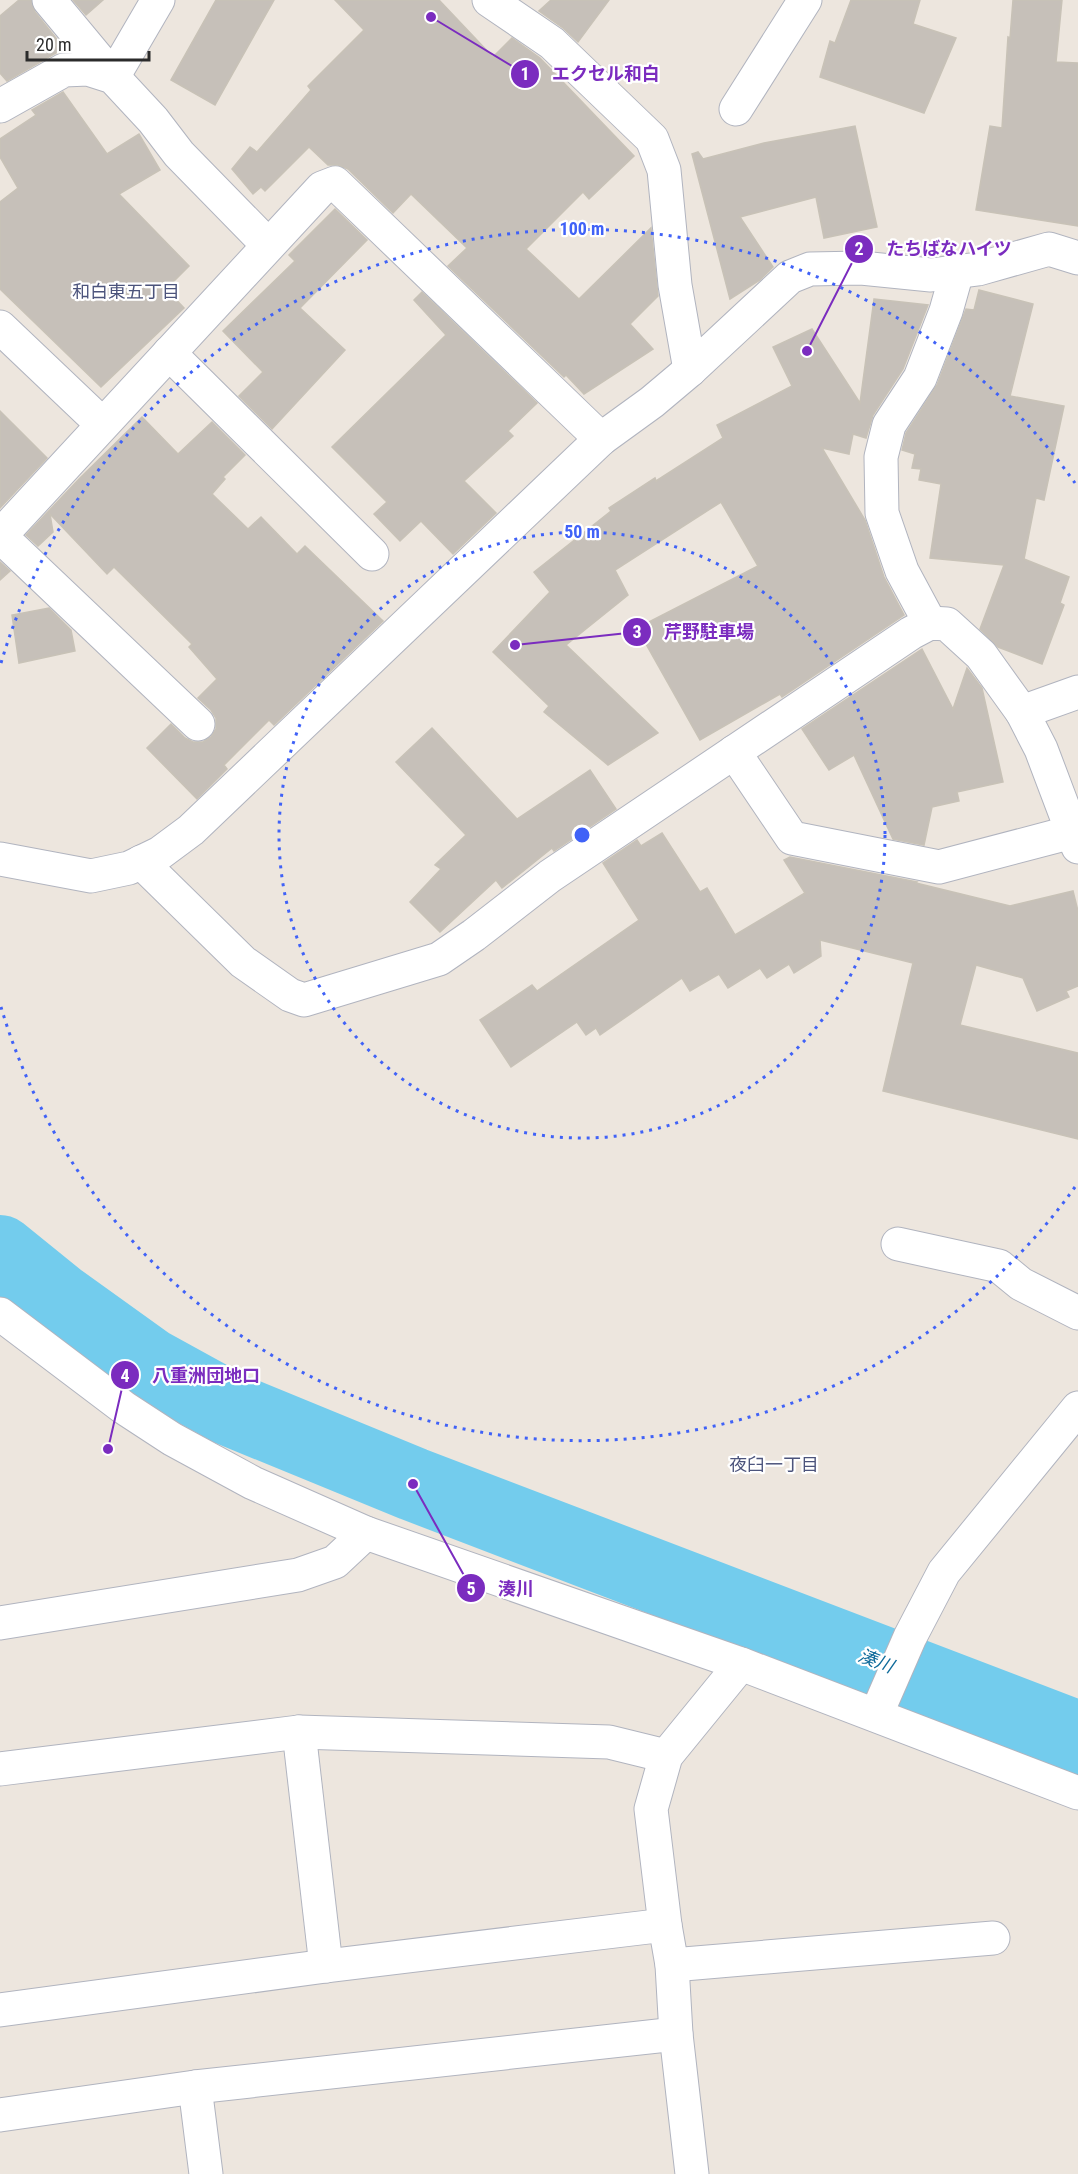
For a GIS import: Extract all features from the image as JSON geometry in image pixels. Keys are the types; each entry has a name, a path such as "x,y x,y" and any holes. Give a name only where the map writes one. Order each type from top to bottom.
{"street":[{"path":"49,0 113,77 153,120 179,154 268,245"},
{"path":"113,77 158,0"},
{"path":"489,0 552,43 652,139 664,170 675,285 690,370"},
{"path":"736,109 805,0"},
{"path":"0,106 64,70 88,69 113,77"},
{"path":"198,724 0,536 322,188 335,183 601,439"},
{"path":"0,859 91,876 129,868 160,853 191,830 601,439 652,402 690,370 790,277 810,269 861,268 931,275 978,269 1049,249 1078,258"},
{"path":"930,623 902,571 882,513 881,457 889,425 920,378 946,311 957,272"},
{"path":"0,327 102,424"},
{"path":"169,353 372,554"},
{"path":"141,862 243,962 290,995 304,1000 440,959 550,876 734,752 911,633 930,623 947,624 981,655 1022,712 1041,749 1075,839 939,867 792,837 734,752"},
{"path":"1022,712 1078,692"},
{"path":"898,1244 999,1266 1021,1284 1078,1312"},
{"path":"0,1314 123,1407 172,1439 253,1484 366,1533 741,1664 1078,1793"},
{"path":"876,1715 910,1637 944,1572 1078,1408"},
{"path":"0,1623 298,1575 335,1562 366,1533"},
{"path":"692,2174 676,2034 672,1965 651,1809 666,1756 741,1664"},
{"path":"0,1769 299,1732 609,1742 666,1756"},
{"path":"299,1732 326,1966"},
{"path":"0,2010 326,1966 665,1924"},
{"path":"672,1965 993,1938"},
{"path":"0,2115 195,2087 676,2034"},
{"path":"195,2087 206,2174"}],"building":[{"path":"19,0 31,0 35,12 63,47 7,81 0,73 0,16"},
{"path":"73,0 103,0 86,15"},
{"path":"216,0 274,0 215,105 171,80"},
{"path":"335,0 439,0 493,57 512,38 540,58 634,156 589,199 583,192 526,249 579,299 651,228 658,296 630,324 653,349 584,394 448,266 467,248 411,194 393,213 348,169 338,165 328,165 309,147 265,191 261,187 253,194 232,169 250,147 257,152 311,90 308,86 364,30"},
{"path":"551,0 609,0 578,42 539,11"},
{"path":"851,0 920,0 913,24 956,38 924,113 820,77 830,41 835,43"},
{"path":"1013,0 1062,0 1056,62 1078,63 1078,226 976,210 990,126 1002,128 1008,37 1010,38"},
{"path":"63,92 107,154 139,134 160,170 119,194 189,266 166,289 184,308 101,387 0,289 0,202 18,188 0,157 0,139 36,115 32,110"},
{"path":"855,126 877,227 824,238 816,197 740,217 773,267 760,280 730,299 692,154 698,152 703,159 764,143"},
{"path":"335,209 367,240 300,308 345,350 272,429 239,396 263,372 223,331 295,261 289,255"},
{"path":"979,290 1033,304 1010,396 1064,406 1044,500 1036,498 1024,559 1069,577 1060,603 1064,605 1042,664 998,647 980,629 1004,565 930,558 941,484 919,480 921,469 912,468 915,454 902,450 906,433 937,385 966,309 974,310"},
{"path":"422,292 537,403 508,431 513,436 464,481 496,513 453,554 421,521 400,541 374,514 387,502 332,447 446,335 414,300"},
{"path":"874,299 928,305 903,369 873,415 866,438 853,434 849,454 822,448 865,520 884,577 904,615 782,697 780,694 700,740 637,628 758,566 721,502 615,570 628,595 566,645 658,733 608,765 544,712 549,706 493,652 550,592 534,572 611,511 609,508 723,438 717,425 792,386 773,347 812,329 860,403"},
{"path":"0,411 47,458 0,508"},
{"path":"142,417 178,454 212,422 245,455 223,477 225,479 212,494 248,529 261,517 297,554 305,546 383,621 274,725 269,720 224,765 227,769 197,799 147,748 171,724 185,738 193,742 203,742 211,737 216,729 216,718 198,698 217,679 189,647 192,644 114,567 107,574 50,514 53,532 38,546 26,535"},
{"path":"0,562 10,571 0,580"},
{"path":"49,608 71,630 75,651 19,663 12,615"},
{"path":"922,649 953,709 967,668 982,688 1003,782 957,792 959,801 932,807 924,845 893,839 854,755 829,770 802,729"},
{"path":"432,728 517,819 590,770 616,809 554,851 552,848 502,888 496,880 440,932 410,902 441,869 435,865 466,835 396,762"},
{"path":"662,833 700,892 707,888 735,935 805,893 784,860 790,857 917,882 1010,906 1073,891 1078,911 1078,986 1066,991 1069,997 1037,1011 1023,978 976,965 960,1025 1078,1053 1078,1139 883,1091 913,963 820,940 821,956 794,973 789,964 767,978 760,968 728,988 719,974 690,991 682,978 600,1035 596,1028 586,1035 577,1022 511,1067 480,1020 532,985 537,991 639,920 603,863 637,840 641,846"}],"waterway":[{"name":"湊川","path":"0,1252 58,1299 150,1365 230,1409 413,1484 1078,1738"}],"place":[{"name":"エクセル和白","path":"431,17"},
{"name":"たちばなハイツ","path":"807,351"},
{"name":"芹野駐車場","path":"515,645"},
{"name":"八重洲団地口","path":"108,1449"},
{"name":"湊川","path":"413,1484"}],"district":[{"name":"和白東五丁目","path":"126,292"},
{"name":"夜臼一丁目","path":"774,1465"}]}
